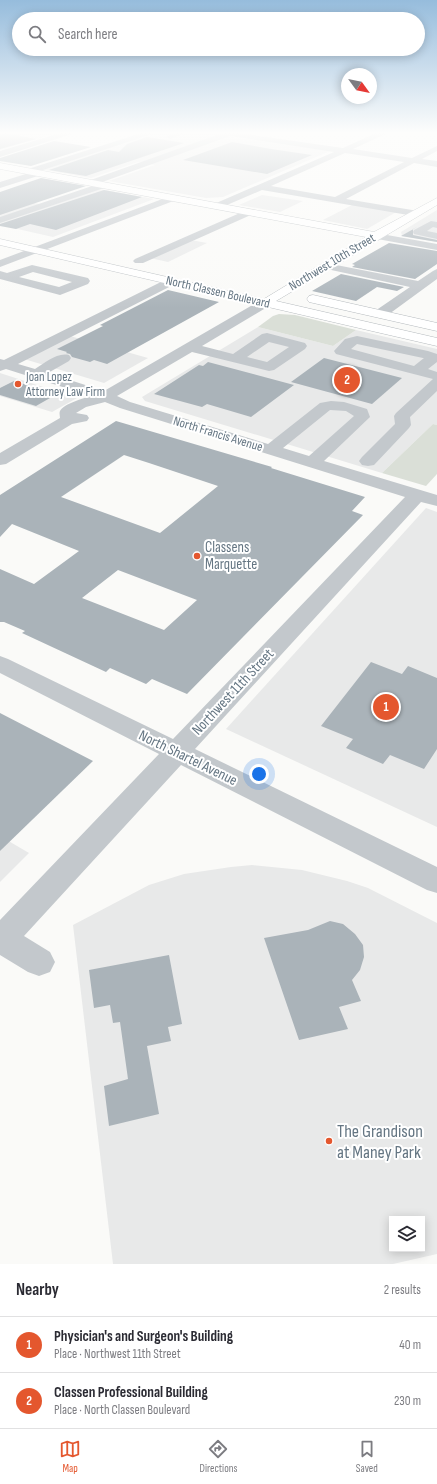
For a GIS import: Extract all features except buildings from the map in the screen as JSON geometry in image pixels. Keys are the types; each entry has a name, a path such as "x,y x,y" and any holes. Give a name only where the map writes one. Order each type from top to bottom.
{"main road":[{"path":"130,190 376,236"},
{"name":"Northwest 10th Street","path":"265,303 414,213 436,202"},
{"name":"North Classen Boulevard","path":"0,242 36,244 55,243 78,248"},
{"name":"North Classen Boulevard","path":"36,244 171,282 437,342"},
{"name":"North Classen Boulevard","path":"135,260 161,266"},
{"name":"North Classen Boulevard","path":"267,289 437,327"}],"street":[{"path":"0,220 89,190"},
{"path":"218,206 254,190"},
{"path":"278,190 414,213"},
{"path":"336,200 355,190"},
{"path":"55,243 173,198"},
{"path":"135,260 249,212"},
{"path":"404,219 435,223"},
{"path":"435,223 418,232 437,236"},
{"path":"376,236 437,247"},
{"path":"0,264 17,258 36,244"},
{"path":"0,254 17,258"},
{"path":"326,266 420,285"},
{"path":"32,268 84,281 60,291 4,276 32,268"},
{"path":"380,314 437,273"},
{"path":"2,365 171,282"},
{"name":"Northwest 10th Street","path":"0,460 68,420 87,416 98,410 105,397 265,303"},
{"path":"417,371 433,358 413,352 357,340 350,342 341,351 417,371 437,376"},
{"path":"189,347 235,359"},
{"path":"36,374 64,358"},
{"name":"North Francis Avenue","path":"2,365 89,390 127,406 427,498"},
{"path":"368,461 403,425 402,416 423,404 437,383"},
{"path":"271,450 326,406 337,405 353,408 361,412 362,417 312,463"},
{"name":"Northwest 11th Street","path":"1,940 177,753 427,498"},
{"name":"North Shartel Avenue","path":"2,665 437,881"},
{"path":"1,940 39,962"}],"shaded area":[{"path":"96,190 104,190 154,199 53,237 0,225 0,196 49,206"},
{"path":"160,190 239,190 223,197 206,198"},
{"path":"262,195 303,201 280,212 239,205"},
{"path":"354,204 398,211 367,229 323,220"},
{"path":"437,210 437,242 402,236 401,232"},
{"path":"191,240 207,243 168,262 150,258"},
{"path":"279,314 295,315 356,330 333,346 258,327 273,316"},
{"path":"258,327 333,346 356,330 437,349 437,425 433,424 382,473 145,401 142,397"},
{"path":"70,336 148,358 104,383 24,359"},
{"name":"Joan Lopez Attorney Law Firm","path":"0,373 77,398 52,412 0,396"},
{"path":"433,424 437,425 437,474 426,486 382,473"},
{"path":"426,508 437,512 437,827 226,729"},
{"path":"0,836 29,853 0,882"},
{"name":"The Grandison at Maney Park","path":"252,865 302,870 347,881 368,888 437,923 437,1254 393,1264 113,1264 73,925 149,885 184,874"}],"place":[{"name":"Classen Professional Building","path":"347,380"},
{"name":"Joan Lopez Attorney Law Firm","path":"18,384"},
{"name":"Classens Marquette","path":"197,556"},
{"name":"Physician's and Surgeon's Building","path":"386,707"},
{"name":"The Grandison at Maney Park","path":"329,1141"}]}
